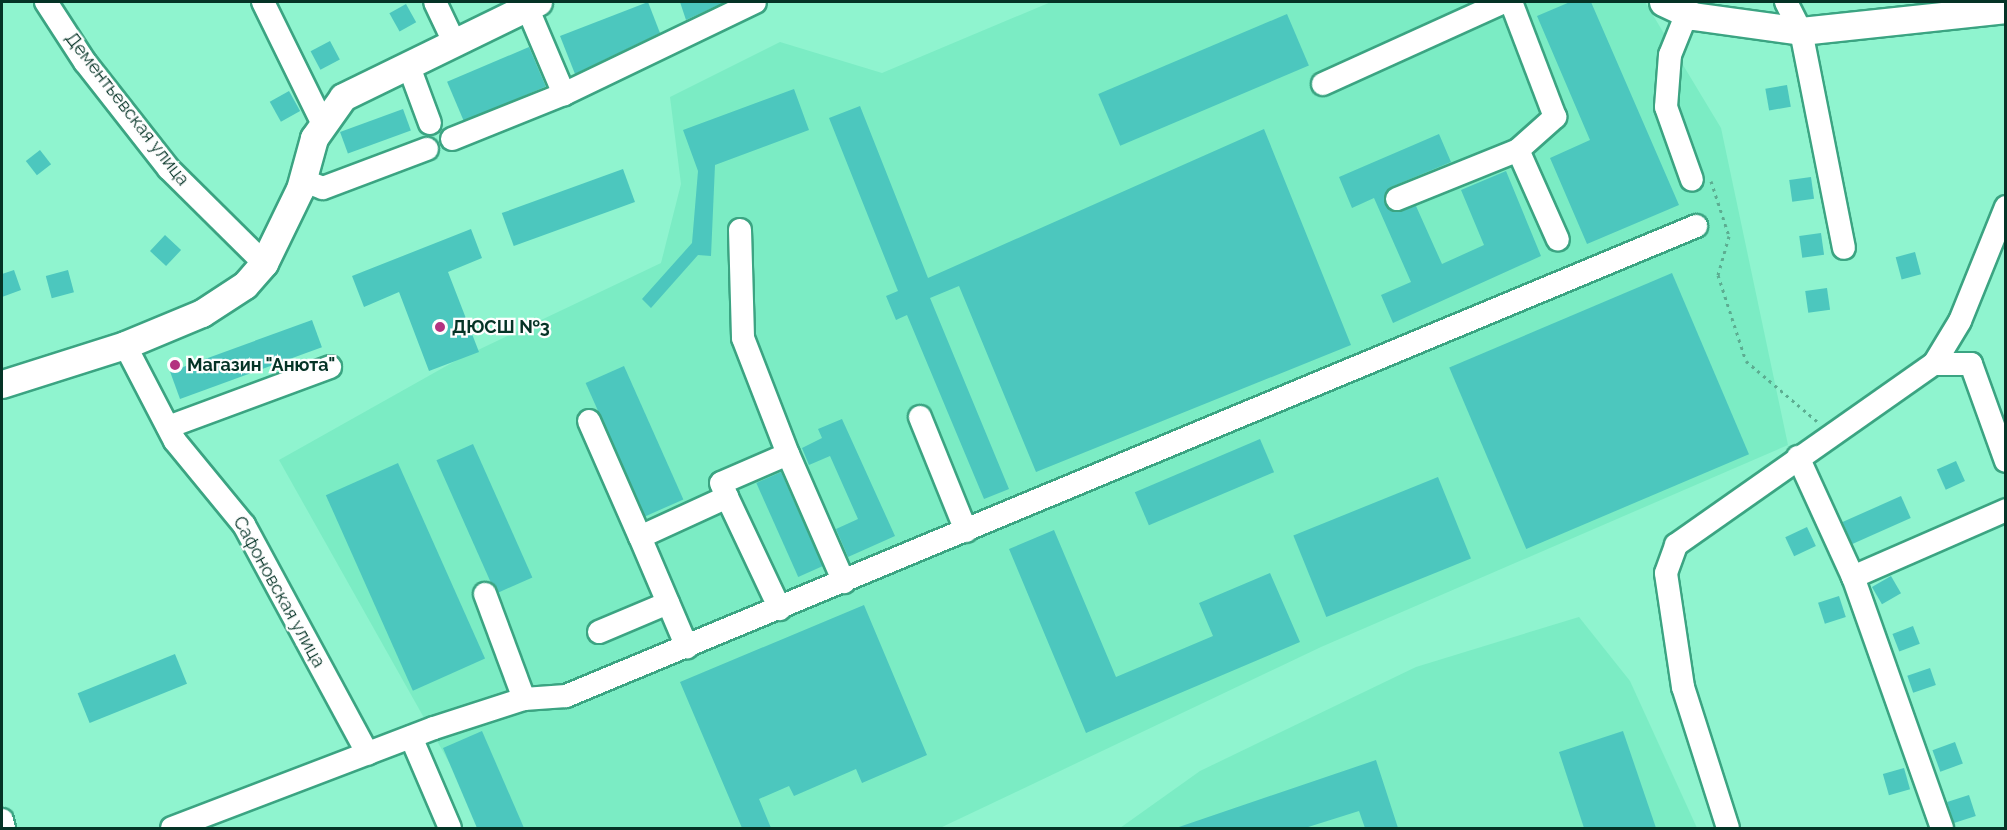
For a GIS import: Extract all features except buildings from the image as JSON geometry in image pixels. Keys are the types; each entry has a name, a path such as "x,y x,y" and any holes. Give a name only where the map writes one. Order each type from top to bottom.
{"main road":[{"path":"2,384 124,345 202,313 245,285 264,263 303,180 323,124 344,97 532,4"},
{"path":"1675,7 1749,28 1801,31 2006,9"}],"street":[{"name":"Дементьевская улица","path":"46,2 85,62 169,169 264,263"},
{"path":"262,2 323,124"},
{"path":"435,2 454,42"},
{"path":"452,139 564,94 755,2"},
{"path":"1323,84 1504,2"},
{"path":"1397,199 1518,150 1555,117 1511,2"},
{"path":"1786,2 1801,31 1844,248"},
{"path":"532,4 564,94"},
{"path":"1675,7 1666,107 1692,180"},
{"path":"408,64 430,123"},
{"path":"303,180 323,188 427,148"},
{"path":"1518,150 1558,240"},
{"path":"1728,828 1683,687 1666,573 1676,545 1798,457 1934,364 1960,321 2006,207"},
{"path":"173,828 434,728 524,699 566,696 780,609 1696,226"},
{"path":"740,230 743,338 788,454 843,582"},
{"path":"1960,321 1971,364 2006,460"},
{"name":"Сафоновская улица","path":"124,345 168,427 244,525 368,754"},
{"path":"1934,364 1971,364"},
{"path":"168,427 330,368"},
{"path":"920,417 966,531"},
{"path":"589,421 687,647"},
{"path":"780,609 722,483 788,454"},
{"path":"1798,457 1853,577 1942,828"},
{"path":"640,537 727,497"},
{"path":"1853,577 2006,510"},
{"path":"484,594 524,699"},
{"path":"599,632 668,603"},
{"path":"411,737 450,828"},
{"path":"2,820 4,828"}],"path":[{"path":"1692,180 1713,181 1730,236 1718,275 1746,361 1831,434"}],"shaded area":[{"path":"1051,2 1645,2 1721,128 1788,445 1321,647 940,828 486,828 279,460 457,360 661,263 681,184 670,97 780,42 882,73"},
{"path":"1579,617 1630,681 1697,828 1120,828 1200,771 1416,667"}],"place":[{"name":"ДЮСШ №3","path":"440,327"},
{"name":"Магазин \"Анюта\"","path":"175,365"}]}
